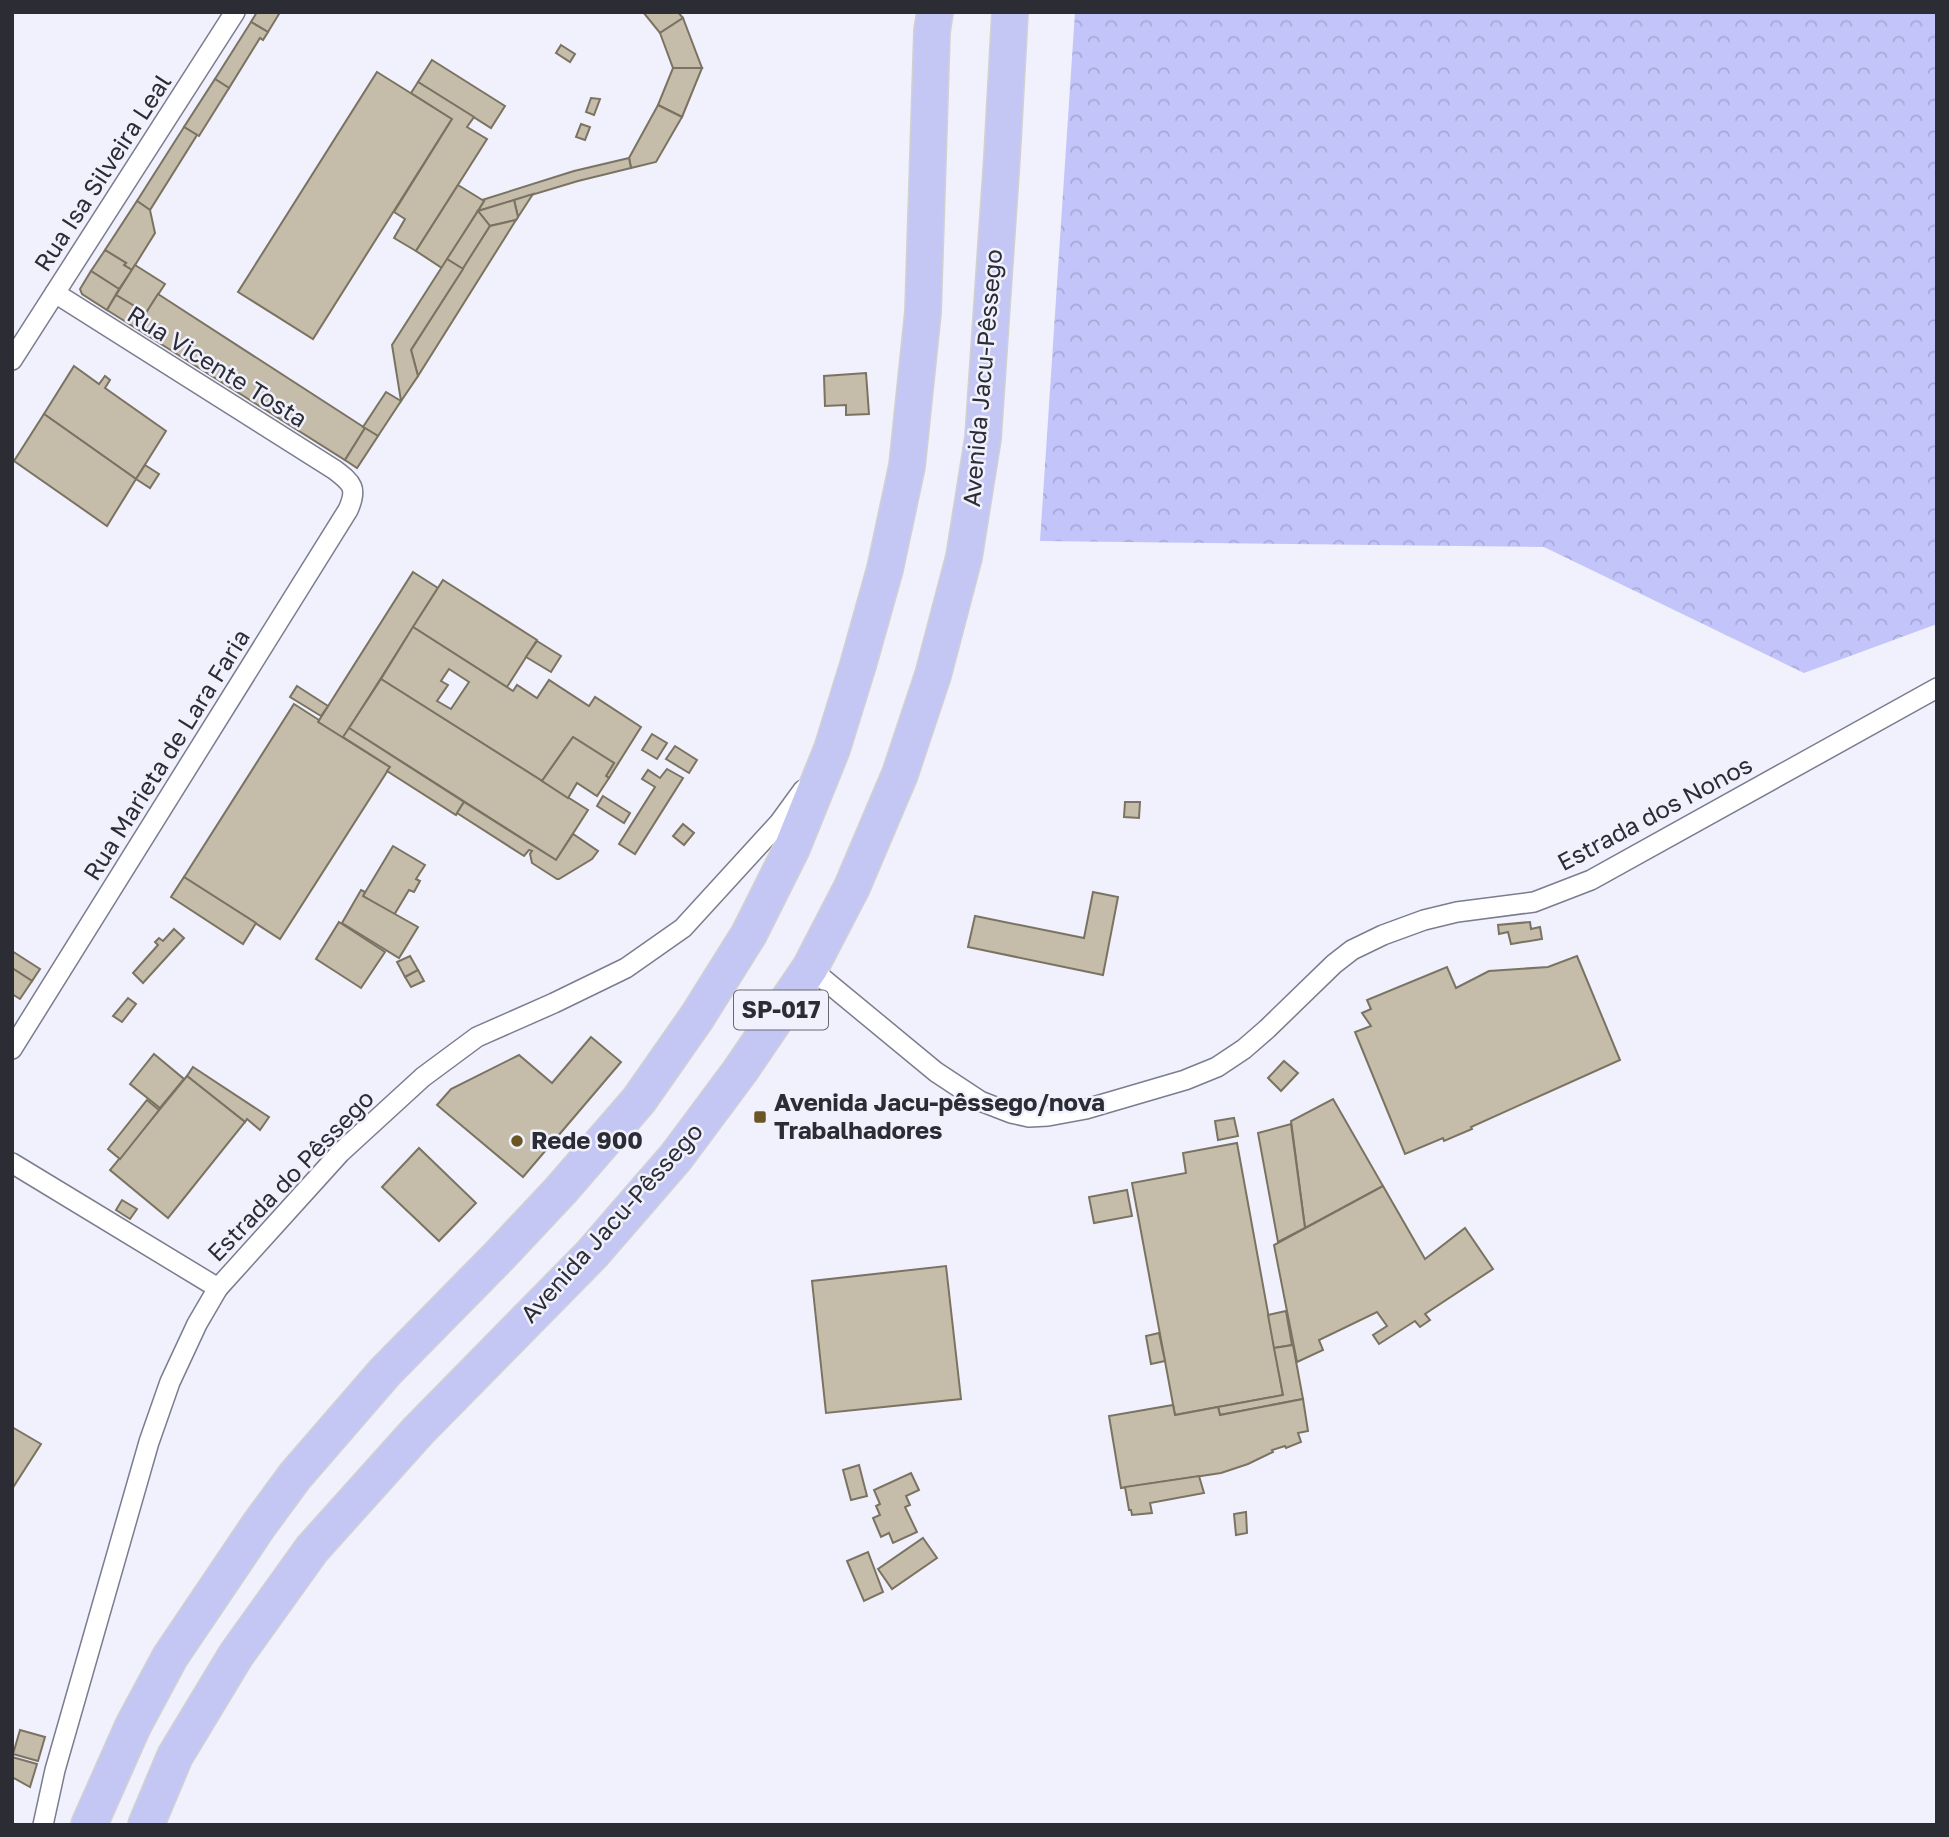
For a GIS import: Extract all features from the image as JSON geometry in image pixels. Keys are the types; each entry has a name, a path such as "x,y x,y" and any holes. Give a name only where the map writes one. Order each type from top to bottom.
{"highway":[{"name":"SP-017","path":"89,1825 133,1726 170,1657 209,1596 295,1476 385,1372 561,1190 639,1100 697,1017 749,934 792,848 832,749 885,569 906,466 923,312 932,31 935,12"},
{"name":"Avenida Jacu-Pêssego","path":"146,1825 175,1756 195,1722 236,1655 312,1549 418,1431 592,1254 676,1157 740,1071 810,968 852,887 900,774 933,675 964,557 983,438 1010,12"}],"street":[{"name":"Rua Isa Silveira Leal","path":"12,360 234,12"},
{"name":"Rua Vicente Tosta","path":"55,293 335,470 351,483"},
{"name":"Rua Marieta de Lara Faria","path":"12,1049 348,510 354,494 351,483"},
{"name":"Estrada dos Nonos","path":"810,968 936,1072 980,1101 1029,1117 1086,1109 1185,1080 1217,1067 1244,1049 1352,950 1423,920 1457,912 1534,902 1591,880 1937,688"},
{"name":"Estrada do Pêssego","path":"43,1825 55,1770 149,1442 170,1382 197,1324 218,1288 341,1153 423,1077 477,1037 626,968 683,928 779,823 832,749"},
{"path":"12,1163 218,1288"}],"green space":[{"path":"1075,12 1937,12 1937,624 1804,673 1544,547 1040,541"}],"building":[{"path":"257,12 279,14 268,32 251,22"},
{"path":"643,12 678,12 683,18 660,33"},
{"path":"683,18 702,68 673,68 660,33"},
{"path":"251,22 268,32 263,40 260,38 229,88 215,79"},
{"path":"561,45 575,54 570,62 556,53"},
{"path":"432,60 505,106 491,128 418,82"},
{"path":"673,68 702,68 682,117 658,105"},
{"path":"377,72 452,119 313,339 238,292"},
{"path":"215,79 229,88 199,136 184,127"},
{"path":"418,82 474,117 467,127 487,139 416,251 394,238 405,219 394,212 452,119 411,93"},
{"path":"591,98 600,99 594,115 586,112"},
{"path":"658,105 682,117 656,162 631,168 629,158"},
{"path":"581,124 590,127 585,140 576,137"},
{"path":"184,127 197,135 150,210 137,201"},
{"path":"629,158 631,168 478,211 484,201 482,200 574,171"},
{"path":"458,185 484,201 442,268 416,251"},
{"path":"533,194 518,217 514,200"},
{"path":"514,200 518,217 516,220 490,226 478,211"},
{"path":"137,201 150,210 155,233 132,270 105,250"},
{"path":"478,211 490,226 463,269 447,259"},
{"path":"516,220 418,376 411,350 490,226"},
{"path":"105,250 132,270 119,289 91,271"},
{"path":"447,259 463,269 411,350 418,376 401,401 392,345"},
{"path":"135,265 165,284 146,313 116,295"},
{"path":"91,271 119,289 107,310 82,294 80,289"},
{"path":"158,294 365,428 345,460 107,310 116,295 146,313"},
{"path":"74,366 99,384 105,376 110,380 105,388 166,431 136,479 44,414"},
{"path":"866,373 869,414 846,415 846,405 825,406 824,376"},
{"path":"386,392 401,401 378,436 363,427"},
{"path":"44,414 136,479 107,526 14,461"},
{"path":"365,428 378,436 357,468 345,460"},
{"path":"145,465 159,474 150,488 136,479"},
{"path":"413,572 438,588 343,738 318,722"},
{"path":"443,580 537,640 507,687 413,627"},
{"path":"413,627 513,691 517,685 537,698 549,680 589,706 595,697 641,727 609,778 606,776 614,763 573,737 542,781 381,679","holes":["449,669 469,682 451,709 437,701 448,685 441,681"]},
{"path":"537,641 561,656 551,672 526,657"},
{"path":"381,679 588,810 556,860 349,728"},
{"path":"297,686 328,706 321,716 290,697"},
{"path":"294,704 390,767 280,939 184,877"},
{"path":"349,728 464,802 456,815 387,771 390,767 343,737"},
{"path":"652,734 667,743 657,759 642,750"},
{"path":"573,737 614,763 606,776 609,778 597,796 577,783 568,798 542,781"},
{"path":"675,746 697,760 689,773 666,759"},
{"path":"667,769 683,778 635,854 619,844 655,787 642,779 648,770 660,778"},
{"path":"603,796 630,813 624,823 597,806"},
{"path":"464,802 556,860 573,834 598,851 592,859 557,879 532,863 532,851 529,850 524,856 457,813"},
{"path":"1125,802 1140,802 1139,818 1124,817"},
{"path":"683,824 694,833 684,845 673,836"},
{"path":"393,846 425,865 416,879 420,881 414,892 409,890 394,915 363,896"},
{"path":"184,877 256,923 243,944 171,897"},
{"path":"361,890 365,892 363,896 418,927 399,958 342,923"},
{"path":"1093,892 1118,897 1103,975 968,947 975,916 1084,938"},
{"path":"339,922 385,952 361,988 316,959"},
{"path":"1530,922 1531,929 1540,927 1542,939 1511,944 1508,932 1499,934 1498,925"},
{"path":"174,929 184,938 143,983 133,973 158,945 155,942 159,938 163,941"},
{"path":"12,951 40,969 32,981 12,968"},
{"path":"410,956 418,970 405,977 397,962"},
{"path":"1577,956 1620,1060 1471,1127 1472,1129 1405,1154 1355,1032 1371,1026 1362,1013 1371,1009 1367,1000 1447,967 1456,988 1489,971 1548,967"},
{"path":"12,968 32,981 20,999 12,994"},
{"path":"418,970 424,981 411,987 405,977"},
{"path":"128,998 136,1004 122,1022 113,1016"},
{"name":"Rede 900","path":"591,1037 621,1062 523,1177 437,1105 451,1089 519,1055 552,1083"},
{"path":"154,1054 184,1079 160,1108 130,1084"},
{"path":"1284,1061 1298,1073 1281,1091 1268,1078"},
{"path":"193,1067 269,1117 260,1130 247,1119 245,1122 187,1076"},
{"path":"187,1076 245,1122 168,1218 110,1170"},
{"path":"1333,1099 1383,1186 1305,1228 1291,1121"},
{"path":"147,1100 159,1110 120,1159 108,1149"},
{"path":"1234,1118 1238,1136 1218,1140 1215,1121"},
{"path":"1291,1124 1305,1228 1278,1242 1258,1133"},
{"path":"1237,1143 1283,1395 1175,1415 1132,1183 1186,1173 1183,1153"},
{"path":"419,1148 476,1203 439,1241 382,1187"},
{"path":"1383,1186 1425,1259 1465,1228 1493,1269 1425,1314 1430,1320 1420,1327 1415,1321 1379,1344 1373,1335 1387,1326 1377,1312 1319,1340 1323,1350 1297,1362 1274,1245"},
{"path":"1127,1190 1132,1216 1094,1223 1089,1197"},
{"path":"122,1200 137,1209 130,1219 116,1210"},
{"path":"946,1266 961,1399 826,1413 812,1281"},
{"path":"1286,1311 1292,1345 1274,1348 1268,1315"},
{"path":"1159,1333 1165,1361 1151,1364 1146,1336"},
{"path":"1293,1345 1303,1399 1220,1415 1218,1407 1283,1395 1274,1348"},
{"path":"1303,1399 1308,1431 1298,1433 1301,1442 1272,1450 1273,1452 1248,1464 1221,1473 1121,1488 1109,1416 1173,1405 1175,1415 1218,1407 1220,1415"},
{"path":"12,1427 41,1444 12,1489"},
{"path":"859,1465 867,1496 851,1500 843,1470"},
{"path":"911,1473 919,1490 906,1496 910,1505 905,1507 917,1532 893,1543 889,1533 881,1537 873,1518 880,1515 876,1506 880,1504 874,1490"},
{"path":"1199,1476 1204,1493 1150,1503 1152,1513 1132,1515 1129,1510 1125,1487"},
{"path":"1246,1512 1247,1533 1236,1535 1234,1514"},
{"path":"923,1538 937,1558 892,1589 878,1569"},
{"path":"868,1552 883,1592 864,1601 847,1561"},
{"path":"20,1730 45,1737 38,1761 13,1754"},
{"path":"12,1757 37,1764 30,1787 12,1777"}],"place":[{"name":"Avenida Jacu-pêssego/nova Trabalhadores","path":"760,1117"},
{"name":"Rede 900","path":"517,1141"}]}
